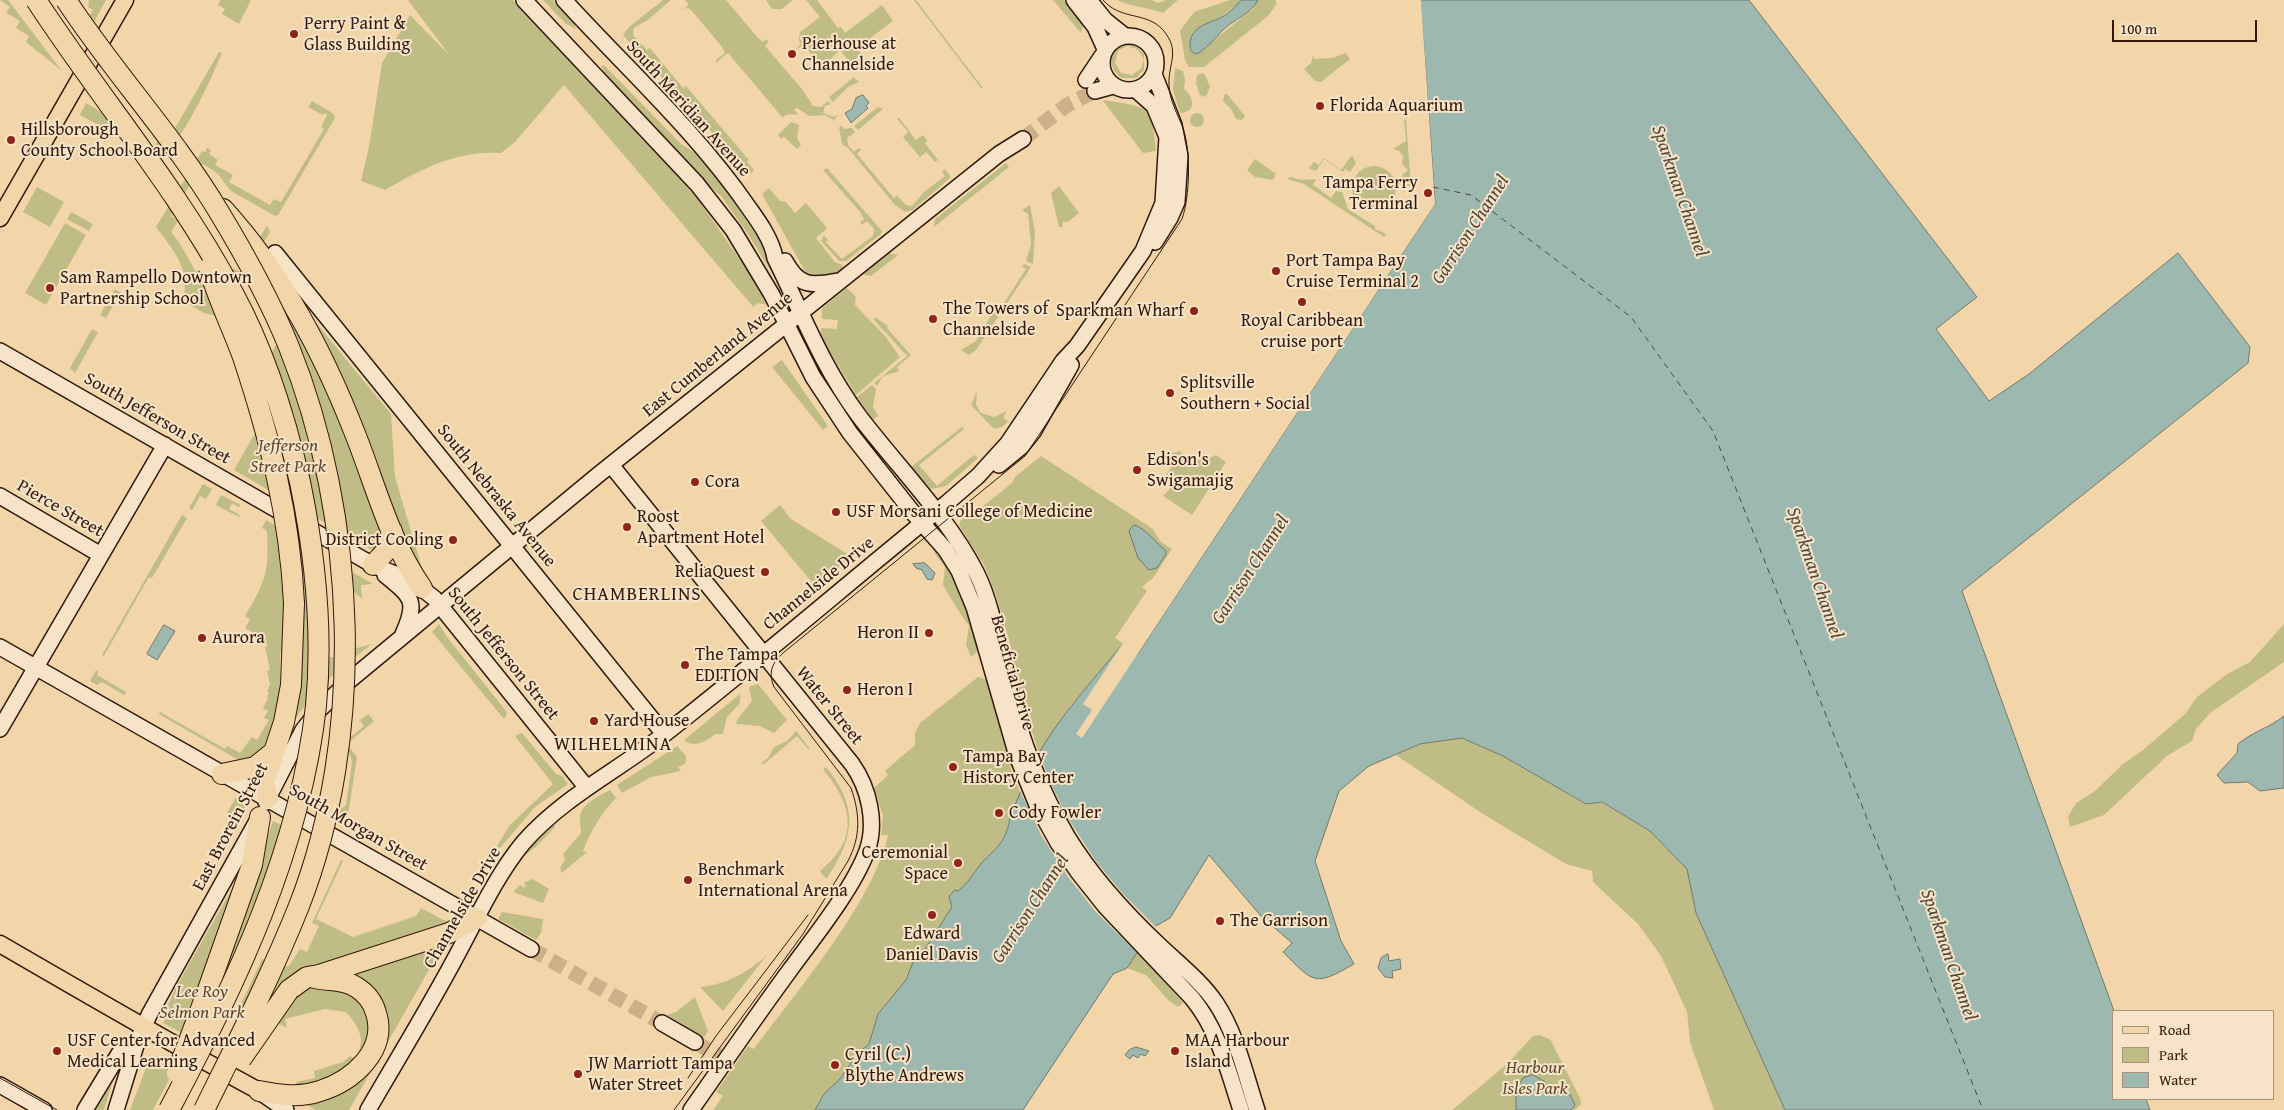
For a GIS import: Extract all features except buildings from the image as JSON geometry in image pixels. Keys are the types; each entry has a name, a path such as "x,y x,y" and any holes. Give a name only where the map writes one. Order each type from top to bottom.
{"highway":[{"path":"36,0 201,237 247,320 270,376 288,431 312,550 318,670 313,730 298,797 279,866 254,935 218,1016 169,1110"},
{"path":"66,0 209,195 269,301 289,347 312,416 337,530 344,606 345,660 336,760 312,864 299,905 205,1110"},
{"path":"209,195 236,222 281,284 308,326 332,377 392,531 407,565 422,588"},
{"path":"201,237 214,284 251,382 282,496 292,563 294,604 293,666 288,705 276,750 264,782 268,798"},
{"path":"372,565 387,550 392,531"},
{"path":"222,774 254,767 276,750"},
{"path":"164,1110 252,865 260,817"},
{"path":"205,1110 288,990 300,981 439,936 477,918"},
{"path":"259,1091 293,1095 326,1089 341,1082 356,1071 375,1047 378,1020 372,1003 364,993 343,981 322,981 312,977"}],"main road":[{"path":"0,218 125,0"},
{"path":"524,0 697,184 734,230 772,295 813,376 850,433 922,523"},
{"name":"South Meridian Avenue","path":"564,0 719,166 755,217 774,249 775,258 817,350 842,392 935,512"},
{"path":"1074,0 1095,27 1104,53 1103,73 1113,86"},
{"path":"1089,0 1105,20 1125,36"},
{"path":"1125,36 1140,38 1152,48 1156,61 1154,74 1144,87 1136,90 1128,91 1113,86 1090,85 1104,53 1117,38 1125,36"},
{"name":"Channelside Drive","path":"1143,251 1153,245 1168,223 1179,188 1178,140 1154,74"},
{"name":"Channelside Drive","path":"368,1110 498,880 522,845 553,813 664,734 922,523 978,476 1008,443 1063,361 1078,346 1143,251 1163,202 1167,137 1157,111 1136,90"},
{"name":"East Cumberland Avenue","path":"440,605 611,465 999,154 1023,139"},
{"path":"774,249 782,256 792,273 805,283 815,286 843,280"},
{"name":"South Nebraska Avenue","path":"275,254 664,734"},
{"name":"Channelside Drive","path":"978,476 990,472 1021,447 1033,432 1071,365 1078,346"},
{"name":"South Jefferson Street","path":"0,351 165,444 372,565 422,588 440,605 587,788"},
{"path":"1033,432 1034,414 1047,392 1054,374"},
{"path":"0,729 165,444"},
{"name":"Water Street","path":"611,465 839,748 862,782 871,811 867,852 856,872 826,921 722,1058 691,1110"},
{"name":"Pierce Street","path":"0,496 101,555"},
{"name":"Beneficial Drive","path":"935,512 964,552 983,590 1010,695 1021,750"},
{"name":"Beneficial Drive","path":"922,523 945,548 968,589 1021,750 1044,794 1079,854 1155,949"},
{"name":"South Jefferson Street","path":"372,565 408,594 410,599 411,616 401,638"},
{"name":"East Brorein Street","path":"116,1110 140,1034 260,817 296,743 318,711 350,680 440,605"},
{"name":"South Morgan Street","path":"0,647 531,949"},
{"path":"0,944 140,1034 259,1091 286,1110"},
{"path":"1155,949 1209,1021 1220,1044 1241,1110"},
{"path":"1155,949 1207,991 1223,1015 1237,1047 1257,1110"},
{"path":"662,1023 695,1042"},
{"path":"85,1110 120,1052 140,1034"},
{"path":"0,1085 44,1110"},
{"path":"0,1096 23,1110"}],"green space":[{"path":"0,0 8,0 62,71 26,42 29,36 16,28 20,21 6,13 10,7"},
{"path":"89,0 106,0 91,28 84,25 93,10 88,7"},
{"path":"220,0 251,0 239,24 222,14 225,9 218,5"},
{"path":"408,0 513,0 669,165 700,202 745,267 767,305 758,303 753,307 564,85 515,142 501,153 470,155 440,162 385,190 361,181 369,147 382,63 410,15 450,56"},
{"path":"543,0 553,0 574,23 576,29 565,23"},
{"path":"663,0 671,0 649,19 634,28 633,35 647,50 650,48 683,88 686,86 749,160 747,162 754,170 750,174 623,35 629,27"},
{"path":"685,0 726,0 758,38 763,42 766,39 769,42 765,46 802,89 813,106 821,107 828,101 831,104 825,106 823,113 834,117 839,114 834,120 825,115 809,116 797,108 794,109 798,115 789,114 782,117 728,53 717,62 715,61 725,53 692,11 688,8 683,9 689,5"},
{"path":"766,0 793,0 782,9 772,9"},
{"path":"806,0 817,0 838,28 841,27 845,33 882,5 893,21 857,48 862,55 850,62 840,50 826,63 817,62 804,45 795,50 801,44 799,41 800,32 820,17"},
{"path":"914,0 916,0 983,88 981,88"},
{"path":"1053,0 1064,0 1083,25 1081,33"},
{"path":"1117,0 1152,0 1158,3 1166,0 1178,0 1163,13"},
{"path":"1230,0 1241,0 1236,6 1193,33 1196,54 1253,9 1258,0 1276,0 1276,5 1268,16 1204,67 1189,67 1185,60 1180,31 1194,12"},
{"path":"1124,44 1135,45 1144,54 1144,59 1144,70 1136,78 1122,78 1114,70 1111,60 1118,47","holes":["1127,46 1137,49 1144,59 1141,69 1132,75 1121,73 1115,63 1118,51"]},
{"path":"219,52 222,53 197,107 180,135 165,150 154,148 159,138 167,142"},
{"path":"1346,53 1350,59 1321,82 1315,81 1304,69 1311,63 1313,55 1314,59 1332,58"},
{"path":"604,65 681,144 700,156 710,168 758,237 783,291 746,231 721,196 702,180 606,76 601,66"},
{"path":"1175,68 1183,71 1184,89 1192,100 1189,110 1180,113 1173,89"},
{"path":"1202,73 1205,75 1210,87 1206,97 1200,95 1196,84 1197,75"},
{"path":"854,77 859,82 848,87 833,102 829,97"},
{"path":"1227,94 1245,116 1242,120 1236,119 1231,109 1223,101 1224,95"},
{"path":"312,101 334,114 335,118 278,215 275,216 231,191 217,173 203,164 171,216 178,221 171,232 196,272 201,269 218,266 240,272 267,225 270,232 220,317 204,313 183,301 185,279 183,270 175,253 156,227 202,151 205,152 207,148 211,150 209,154 218,160 215,165 233,175 229,182 270,205 274,199 281,202 324,129 321,127 327,115 324,113 323,115 308,107"},
{"path":"1103,101 1145,110 1152,124 1156,151 1143,153"},
{"path":"86,103 129,129 126,136 113,133 80,115"},
{"path":"878,107 883,109 858,130 854,126"},
{"path":"1194,113 1200,113 1204,120 1200,127 1194,127 1190,123 1190,117"},
{"path":"899,118 916,140 923,135 927,141 925,143 938,160 935,162 926,152 920,157 903,137 908,132 897,119"},
{"path":"1404,120 1406,120 1411,186 1404,185 1402,175 1408,170 1402,164 1403,156 1399,151 1393,149 1406,141"},
{"path":"791,122 799,125 797,138 801,145 797,149 784,137 781,139 778,135"},
{"path":"842,126 844,129 852,128 855,132 847,138 848,145 854,152 859,148 861,150 857,154 894,198 898,195 906,205 912,206 924,192 945,176 942,172 945,169 951,177 913,210 905,212 895,205 848,148 842,144 839,127"},
{"path":"1352,155 1356,163 1350,172 1345,169 1343,172 1324,159 1316,171 1309,168 1314,162 1319,165 1324,158 1341,170"},
{"path":"1255,159 1276,174 1273,180 1255,177 1247,170"},
{"path":"1006,163 1009,167 934,227 935,219"},
{"path":"1374,166 1386,170 1392,176 1396,188 1392,200 1386,206 1374,210 1362,206 1356,200 1352,188 1356,176 1362,170"},
{"path":"827,168 882,231 881,234 846,261 839,261 821,241 824,235 828,240 826,242 842,259 873,236 874,229 867,221 862,225 860,222 864,219 861,213 823,170"},
{"path":"1290,177 1302,180 1316,179 1313,185 1331,198 1336,191 1342,192 1348,209 1375,226 1375,229 1386,234 1384,237 1304,184 1287,179"},
{"path":"1059,186 1079,213 1068,222 1063,222 1062,227 1059,227 1051,193"},
{"path":"37,187 64,202 50,227 23,212"},
{"path":"769,188 780,201 786,202 795,213 806,203 827,228 816,238 835,262 842,265 843,270 830,277 808,277 762,194"},
{"path":"1030,205 1035,232 1033,264 1026,261 1031,244 1028,214 1022,210"},
{"path":"71,212 93,224 89,231 67,219"},
{"path":"65,223 86,235 46,305 25,293"},
{"path":"888,253 898,255 871,276 861,274"},
{"path":"1024,264 1031,267 976,350 969,355 961,350 976,341 993,312 997,314 1026,269 1022,267"},
{"path":"847,288 856,297 855,305 885,336 900,357 856,395 821,337 821,328 837,329 838,320 822,319 822,308"},
{"path":"115,289 121,293 106,318 100,315"},
{"name":"Jefferson Street Park","path":"299,302 391,414 395,477 424,575 382,529 383,539 375,550 370,549 234,470 258,428 255,384"},
{"path":"875,317 888,326 887,328 911,355 897,367 899,371 883,376 877,386 874,383 907,356 874,320"},
{"path":"92,329 98,332 75,373 70,368"},
{"path":"782,360 828,426 823,430 772,367"},
{"path":"872,385 876,389 873,407 878,416 873,420 857,397"},
{"path":"977,391 976,405 981,413 994,417 1007,411 1003,418 1008,421 1002,427 994,429 971,405"},
{"path":"962,427 964,429 919,465 937,486 970,458 975,455 978,458 946,486 931,489 911,467"},
{"path":"1180,451 1192,459 1202,460 1216,455 1226,462 1192,515 1163,496 1170,489 1168,482 1163,479 1174,463 1172,453"},
{"path":"1041,456 1153,529 1160,541 1172,549 1153,578 1142,587 1147,591 1115,638 1123,643 1122,645 1071,705 1039,754 1017,682 1009,640 996,595 984,565 959,525 961,520 976,512 1012,483 1015,477"},
{"path":"203,484 212,489 206,499 200,496 192,510 189,508"},
{"path":"221,495 241,505 238,507 232,503 229,509 240,515 239,517 216,505"},
{"path":"780,505 791,519 852,557 815,586 761,521"},
{"path":"182,515 187,518 152,578 149,577 104,656 102,655"},
{"path":"266,520 322,554 325,576 309,578 312,659 353,655 353,649 372,644 324,683 305,706 288,733 287,604 280,656 280,696 274,732 262,757 242,762 159,714 160,712 225,749 227,746 240,753 252,737 257,740 269,720 264,718 268,711 263,708 268,698 269,692 267,691 270,684 267,671 270,670 265,647 268,646 262,638 245,628 250,620 245,616 265,576 267,531 262,528"},
{"path":"911,541 913,543 795,639 794,637"},
{"path":"934,546 963,594 978,646 977,652 971,657 966,645 969,626 943,585 945,567 935,554"},
{"path":"333,561 373,584 361,585 362,599 334,575"},
{"path":"439,624 447,637 506,711 507,714 504,719 432,632"},
{"path":"2284,624 2284,662 2210,713 2196,729 2192,741 2167,756 2104,815 2070,827 2068,817 2076,803 2095,791 2124,763 2142,751 2186,713 2197,697 2227,674 2250,662"},
{"path":"96,670 98,671 97,675 126,692 124,695 102,682 97,685 90,681"},
{"path":"978,677 988,680 1013,762 1010,766 1021,794 1010,816 1007,832 994,853 981,864 972,879 951,898 953,907 925,949 913,962 906,980 878,1014 869,1044 859,1052 839,1080 824,1094 815,1110 713,1110 723,1096 716,1092 748,1046 754,1049 811,974 850,918 867,889 880,861 888,835 881,835 883,816 874,788 888,775 885,771 915,745 915,733 920,723"},
{"path":"758,684 787,720 774,733 760,726 736,724 752,701 749,687"},
{"path":"740,694 740,703 727,717 723,734 715,734 695,744 687,743 684,740"},
{"path":"368,714 374,721 347,744 357,757 346,828 318,809 340,810 346,805 352,762 349,752 342,744 364,726 360,720"},
{"path":"796,731 809,750 797,736 764,764 761,763 768,758 774,747 787,741"},
{"path":"522,733 556,774 562,776 568,784 535,807 500,848 497,846 510,825 553,784 515,736"},
{"path":"1462,738 1503,756 1585,804 1601,802 1650,831 1687,869 1696,913 1785,1110 1714,1110 1690,1042 1687,1012 1661,956 1638,924 1593,882 1592,871 1566,864 1483,814 1396,755 1420,744"},
{"path":"677,746 686,756 685,764 678,767 681,771 651,777 622,793 617,785"},
{"path":"826,767 844,796 848,809 849,823 843,850 826,879 820,871 833,859 842,846 848,821 841,796 823,769"},
{"path":"610,790 616,798 601,816 589,836 583,851 587,852 562,873 560,868 565,859 563,854 581,833 581,812 592,800"},
{"path":"236,797 245,806 239,820 227,813"},
{"name":"Lee Roy Selmon Park","path":"273,821 291,830 245,934 253,964 221,1031 207,1032 201,1043 163,1023 166,1017 163,1016 176,987 242,871 254,876"},
{"path":"553,821 555,827 537,846 517,861"},
{"path":"341,860 343,861 316,919 353,937 416,916 421,908 451,924 446,940 349,1110 316,1110 303,1103 296,1082 315,1078 314,1071 343,1062 350,1056 355,1059 359,1052 361,1040 355,1023 346,1012 325,1009 285,1019 287,1028 241,1004 262,959 283,967 289,966 300,949 307,952 319,926 312,923"},
{"path":"533,879 549,889 543,903 513,892 520,885 524,888 526,885 523,883"},
{"path":"502,912 543,919 541,933 536,940 498,919"},
{"path":"1138,952 1183,1003 1178,1007 1169,1001 1146,975 1127,968"},
{"path":"767,955 723,1011 700,987 719,984 736,977"},
{"path":"695,997 708,1031 704,1037 667,1015 676,1012"},
{"name":"Harbour Isles Park","path":"1539,1035 1550,1039 1580,1098 1581,1104 1575,1110 1452,1110 1507,1064 1533,1036"},
{"path":"158,1056 177,1065 153,1110 130,1110 149,1060"},
{"path":"115,1074 104,1110 89,1110"}],"water":[{"path":"1241,0 1258,0 1251,9 1222,31 1199,53 1192,52 1191,38 1198,28 1227,14"},
{"path":"1421,0 1749,0 1977,297 1936,329 1989,401 2029,374 2178,253 2250,347 2248,363 1962,591 2114,1010 2112,1010 2112,1100 2146,1100 2150,1110 1785,1110 1696,913 1687,869 1650,831 1602,802 1586,804 1503,756 1462,738 1420,744 1369,766 1339,791 1315,861 1341,941 1354,964 1322,978 1315,978 1302,970 1283,952 1292,943 1260,915 1209,855 1170,918 1154,927 1127,968 1113,974 1023,1110 815,1110 824,1094 839,1080 859,1052 869,1044 878,1014 906,980 913,962 925,949 952,907 949,896 955,890 958,891 965,885 980,865 1001,843 1007,831 1011,814 1036,758 1055,728 1122,645 1137,655 1435,204"},
{"path":"863,95 869,103 866,106 868,108 851,123 845,113 852,109 856,98"},
{"path":"1134,525 1147,532 1166,551 1157,568 1149,570 1138,558 1129,531"},
{"path":"925,563 935,573 932,580 927,579 922,570 916,568 913,564"},
{"path":"164,625 175,631 157,660 147,654"},
{"path":"2284,716 2284,788 2260,791 2248,782 2224,783 2217,775 2237,753 2238,744"},
{"path":"1388,954 1389,961 1400,959 1401,969 1392,971 1393,978 1385,977 1378,968 1381,958"},
{"path":"1136,1047 1149,1051 1145,1056 1141,1054 1138,1058 1133,1055 1130,1059 1125,1055 1129,1050"},
{"path":"1533,1075 1544,1081 1552,1092 1569,1093 1575,1105 1571,1110 1516,1110 1516,1090 1523,1078"}],"pier":[{"path":"1418,0 1421,0 1435,204 1082,738 1076,734 1092,710 1083,704 1123,643 1136,652 1432,204"},
{"path":"1038,751 1053,788 1070,821 1095,860 1123,894 1157,928 1139,955 1094,910 1068,877 1041,835 1020,791"}],"ferry route":[{"path":"1433,187 1471,195 1631,317 1713,431 1983,1110"}],"tunnel":[{"path":"1023,139 1067,105 1095,91"},
{"path":"531,949 662,1023"},
{"path":"695,1042 719,1056"}],"tram line":[{"path":"674,1110 803,934 848,861 855,843 858,825 851,788 774,687 771,672 776,660 1025,456 1182,219 1187,198 1188,161 1186,138 1169,90 1173,51 1171,44 1163,30 1156,24 1149,20 1118,11 1110,7 1103,0"},
{"path":"688,1078 716,1036 808,915"},
{"path":"0,1078 57,1110"}],"place":[{"name":"Perry Paint & Glass Building","path":"294,34"},
{"name":"Pierhouse at Channelside","path":"792,54"},
{"name":"Florida Aquarium","path":"1320,106"},
{"name":"Hillsborough County School Board","path":"11,140"},
{"name":"Tampa Ferry Terminal","path":"1428,193"},
{"name":"Port Tampa Bay Cruise Terminal 2","path":"1276,271"},
{"name":"Sam Rampello Downtown Partnership School","path":"50,288"},
{"name":"Royal Caribbean cruise port","path":"1302,302"},
{"name":"Sparkman Wharf","path":"1194,311"},
{"name":"The Towers of Channelside","path":"933,319"},
{"name":"Splitsville Southern + Social","path":"1170,393"},
{"name":"Edison's Swigamajig","path":"1137,470"},
{"name":"Cora","path":"695,482"},
{"name":"USF Morsani College of Medicine","path":"836,512"},
{"name":"Roost Apartment Hotel","path":"627,527"},
{"name":"District Cooling","path":"453,540"},
{"name":"ReliaQuest","path":"765,572"},
{"name":"Heron II","path":"929,633"},
{"name":"Aurora","path":"202,638"},
{"name":"The Tampa EDITION","path":"685,665"},
{"name":"Heron I","path":"847,690"},
{"name":"Yard House","path":"594,721"},
{"name":"Tampa Bay History Center","path":"953,767"},
{"name":"Cody Fowler","path":"999,813"},
{"name":"Ceremonial Space","path":"958,863"},
{"name":"Benchmark International Arena","path":"688,880"},
{"name":"Edward Daniel Davis","path":"932,915"},
{"name":"The Garrison","path":"1220,921"},
{"name":"USF Center for Advanced Medical Learning","path":"57,1051"},
{"name":"MAA Harbour Island","path":"1175,1051"},
{"name":"Cyril (C.) Blythe Andrews","path":"835,1065"},
{"name":"JW Marriott Tampa Water Street","path":"578,1074"}],"district":[{"name":"CHAMBERLINS","path":"637,595"},
{"name":"WILHELMINA","path":"613,745"}],"water label":[{"name":"Sparkman Channel","path":"1679,191"},
{"name":"Garrison Channel","path":"1471,230"},
{"name":"Garrison Channel","path":"1251,570"},
{"name":"Sparkman Channel","path":"1814,573"},
{"name":"Garrison Channel","path":"1031,909"},
{"name":"Sparkman Channel","path":"1948,955"}]}
